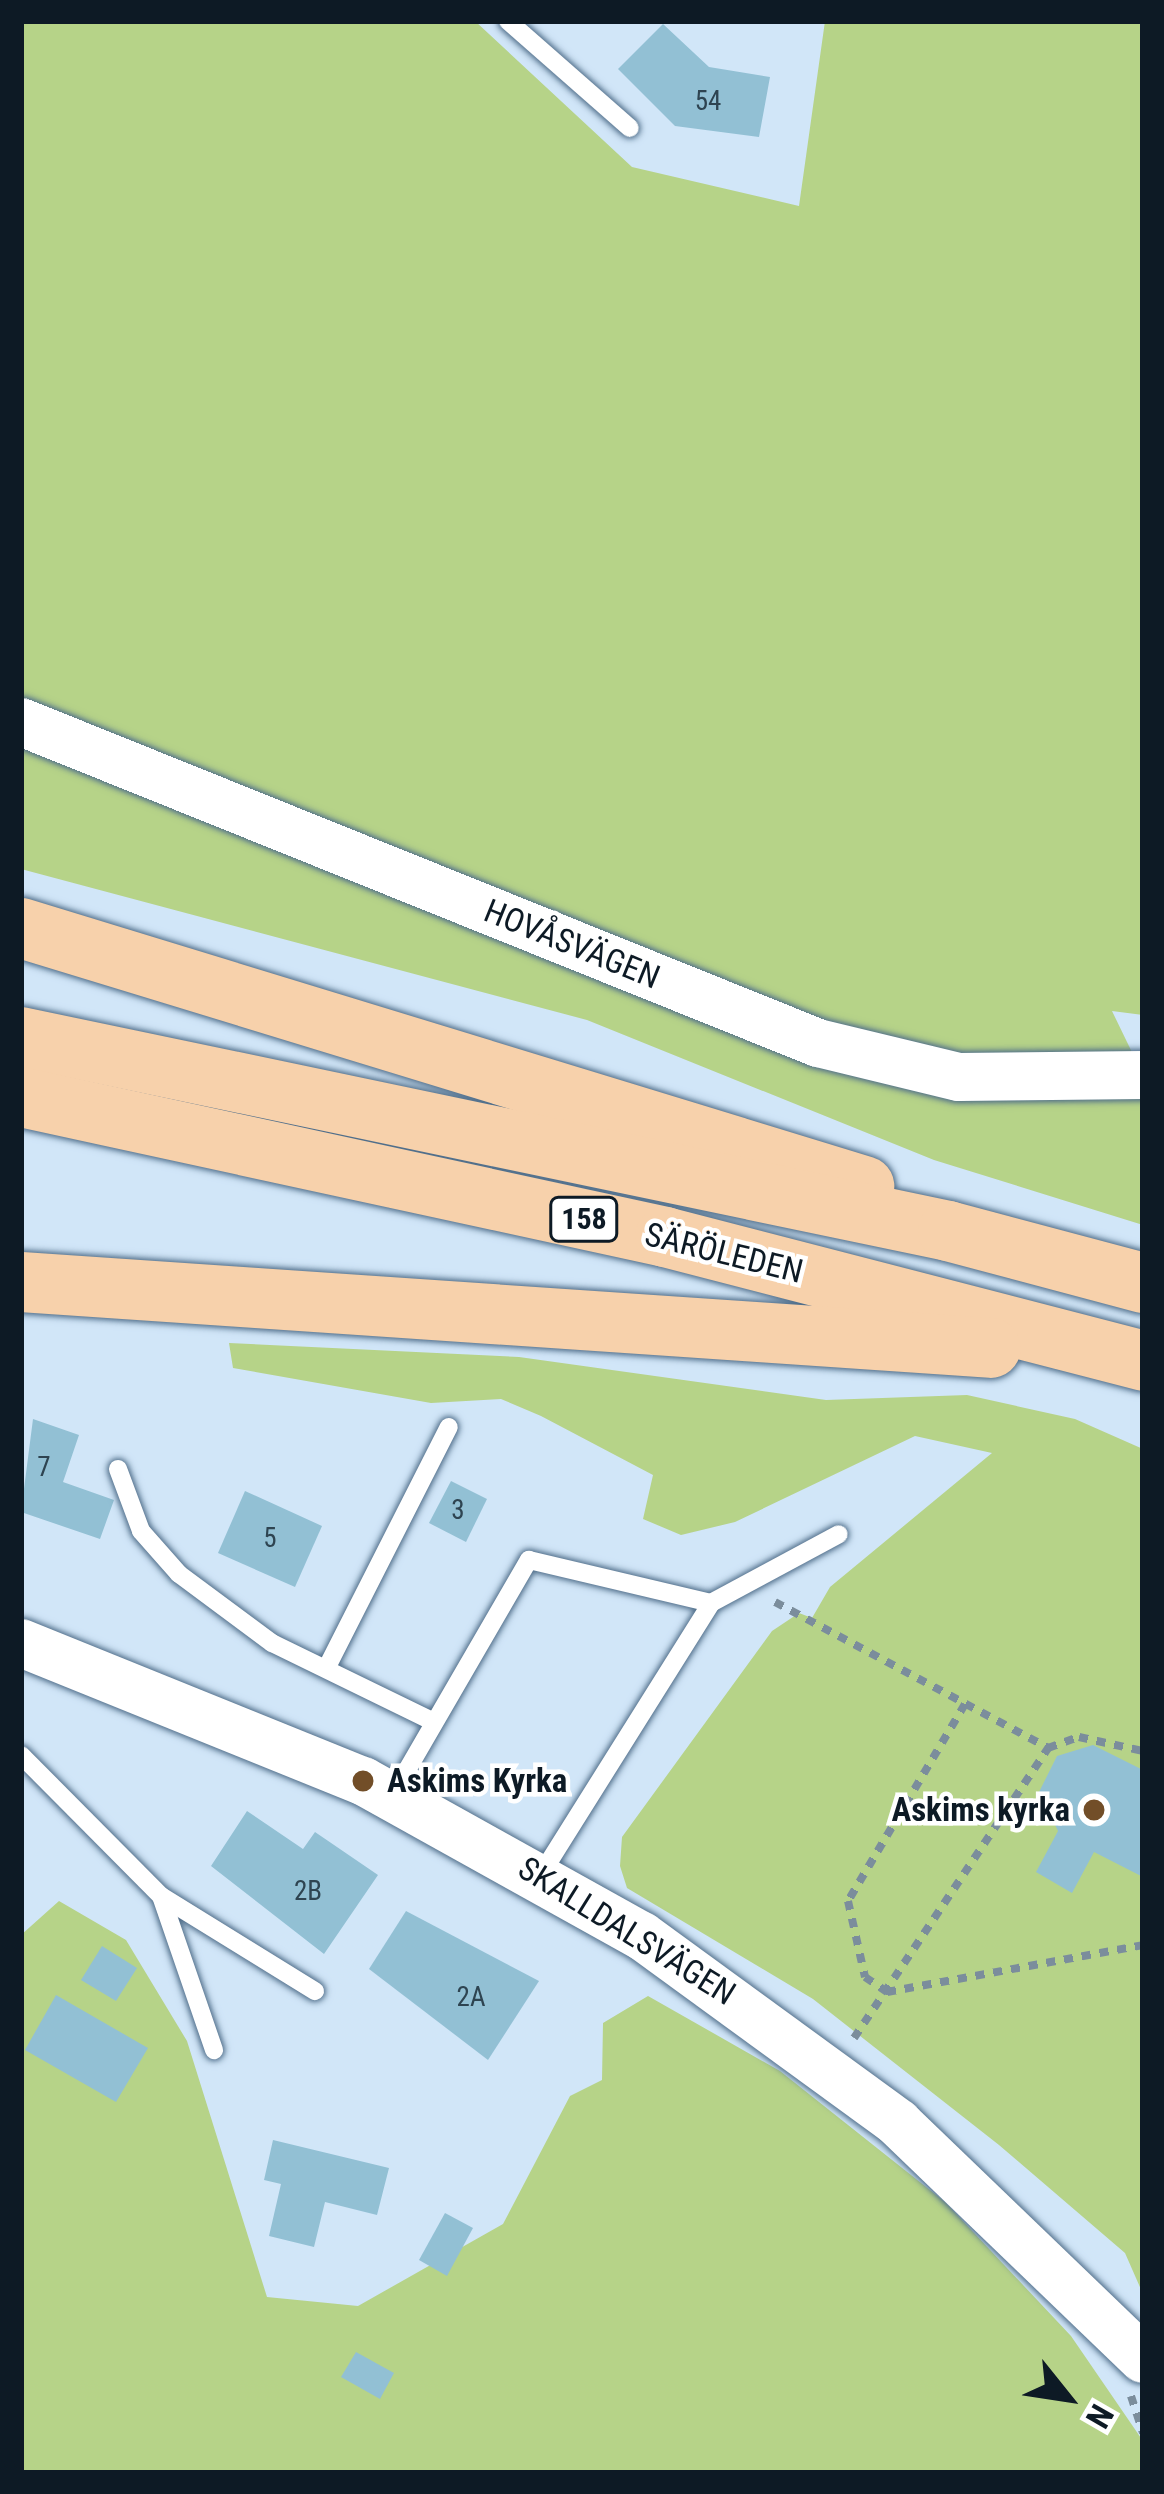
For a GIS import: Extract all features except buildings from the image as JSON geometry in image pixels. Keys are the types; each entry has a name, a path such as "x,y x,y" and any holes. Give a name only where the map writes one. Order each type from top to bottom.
{"main road":[{"name":"158","path":"21,928 767,1150 948,1231"},
{"name":"SÄRÖLEDEN","path":"21,1036 948,1231 1143,1283"},
{"name":"SÄRÖLEDEN","path":"21,1097 665,1237 1124,1357"},
{"name":"158","path":"21,1282 506,1322 1124,1357"}],"street":[{"name":"HOVÅSVÄGEN","path":"21,722 818,1043 959,1077 1143,1076"},
{"name":"SKALLDALSVÄGEN","path":"21,1643 392,1796 540,1876 830,2071 956,2173 1143,2359"}],"lane":[{"path":"508,21 630,128"},
{"path":"327,1667 449,1427"},
{"path":"118,1469 141,1532 179,1574 272,1642 434,1722"},
{"path":"540,1876 711,1603 839,1534"},
{"path":"392,1796 530,1560 711,1603"},
{"path":"21,1755 160,1896 314,1990"},
{"path":"160,1896 214,2050"}],"path":[{"path":"770,1600 1048,1748"},
{"path":"887,1992 858,1964 848,1901 965,1704"},
{"path":"830,2071 1048,1748 1078,1737 1143,1750"},
{"path":"887,1992 1143,1945"},
{"path":"1129,2408 1143,2419"}],"green space":[{"path":"21,21 475,21 632,167 799,206 825,21 1143,21 1143,1015 1112,1011 1143,1075 1143,1225 934,1160 587,1020 21,869"},
{"path":"229,1343 519,1357 826,1400 967,1395 1075,1419 1143,1449 1143,2294 1125,2253 999,2145 813,1999 627,1888 620,1866 622,1837 772,1631 799,1613 812,1618 830,1587 992,1453 915,1436 735,1522 681,1535 643,1519 653,1475 501,1399 431,1403 233,1368"},
{"path":"59,1901 126,1940 187,2041 267,2297 358,2306 503,2224 570,2096 602,2080 603,2023 648,1996 780,2071 945,2202 1071,2336 1143,2441 1143,2473 21,2473 21,1935"}],"place":[{"name":"Askims Kyrka","path":"363,1781"},
{"name":"Askims kyrka","path":"1094,1810"}]}
